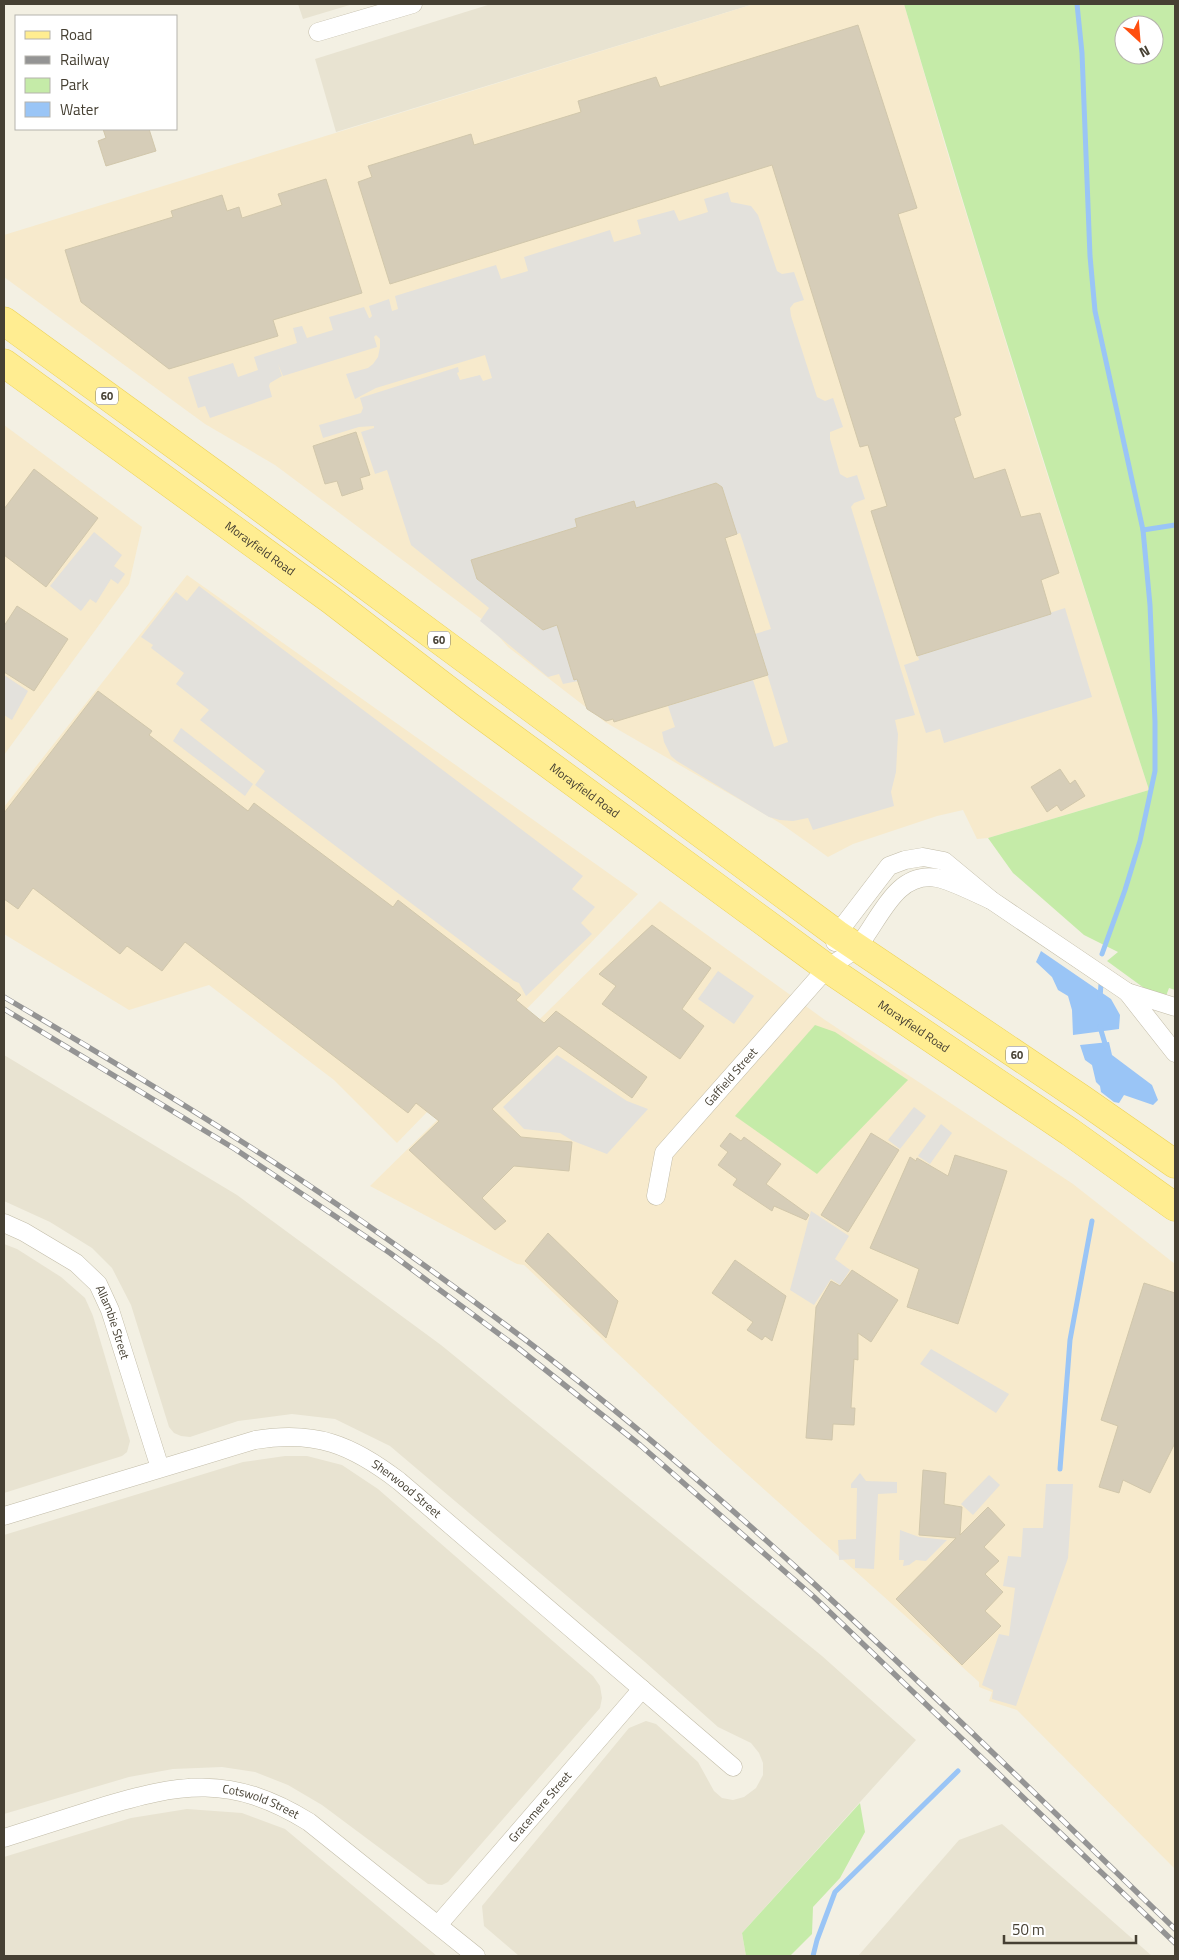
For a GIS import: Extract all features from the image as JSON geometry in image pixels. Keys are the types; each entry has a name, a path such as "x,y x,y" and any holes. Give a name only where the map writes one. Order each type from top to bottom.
{"main road":[{"name":"60","path":"4,321 847,940 1175,1164"},
{"name":"Morayfield Road","path":"4,363 331,600 469,706 827,968 1064,1128 1175,1207"}],"street":[{"path":"318,32 412,4"},
{"path":"827,968 847,940 889,866 905,860 923,857 944,861 991,900 1127,992 1175,1007"},
{"path":"847,940 898,890 910,882 924,878 938,878 991,900"},
{"name":"Gaffield Street","path":"656,1196 664,1153 827,968"},
{"path":"1127,992 1175,1053"},
{"name":"Allambie Street","path":"4,1223 24,1232 76,1263 98,1284 110,1310 160,1468"},
{"name":"Sherwood Street","path":"4,1516 235,1445 275,1437 313,1438 346,1447 379,1465 400,1480 733,1767"},
{"name":"Gracemere Street","path":"438,1925 642,1689"},
{"name":"Cotswold Street","path":"4,1838 159,1791 184,1787 225,1789 269,1800 308,1822 476,1956"}],"shaded area":[{"path":"298,4 353,4 303,19"},
{"path":"491,4 754,4 336,132 315,59"},
{"path":"754,4 904,4 945,145 1031,424 1149,790 988,838 977,839 963,810 937,816 853,844 828,857 780,823 605,722 508,647 487,623 275,465 205,424 4,277 4,235"},
{"path":"728,192 731,202 751,206 758,215 777,271 782,274 794,272 804,300 794,303 790,308 791,316 817,397 825,401 833,398 843,427 830,432 830,439 840,474 847,478 857,475 865,499 854,503 851,507 915,715 895,720 898,734 896,772 891,792 894,806 813,830 808,818 793,821 769,817 677,761 671,756 664,742 662,732 675,727 668,706 753,680 774,747 788,742 755,634 771,629 740,533 737,534 722,487 717,483 636,508 634,501 575,519 577,527 471,560 477,579 541,629 557,625 578,681 563,684 559,674 548,677 480,621 489,608 411,545 387,470 375,474 361,432 374,428 374,426 359,427 323,438 319,425 361,413 363,408 360,398 458,367 459,372 457,373 460,380 480,375 483,381 492,378 485,355 376,388 355,399 346,374 368,368 373,364 378,357 380,347 380,339 376,335 374,337 377,347 283,376 278,364 282,376 270,383 272,397 210,418 205,406 198,408 188,377 233,363 238,377 258,370 254,357 297,343 293,328 302,326 307,338 333,330 329,317 364,307 370,318 372,316 369,306 389,299 392,311 398,309 395,296 496,265 501,279 528,271 524,257 610,230 614,242 641,234 637,220 674,210 679,221 708,212 704,199"},
{"path":"4,425 142,527 129,584 4,755"},
{"path":"94,532 122,555 114,566 125,574 118,584 111,579 96,603 90,599 81,611 50,586"},
{"path":"187,575 638,894 397,1143 334,1080 209,985 129,1010 4,934 4,807"},
{"path":"199,586 583,876 572,889 595,907 581,923 592,934 526,996 519,983 255,785 265,771 200,720 209,710 176,684 184,673 151,648 153,645 141,637 176,592 187,601"},
{"path":"1065,608 1092,697 944,743 940,729 926,733 904,665 919,660 918,656"},
{"path":"4,675 28,691 12,720 4,715"},
{"path":"181,728 253,784 245,796 173,741"},
{"path":"660,901 825,1020 1073,1184 1175,1264 1175,1869 1017,1710 989,1701 992,1692 979,1687 979,1682 708,1439 524,1265 517,1264 370,1186"},
{"path":"718,971 754,996 734,1024 698,999"},
{"path":"4,1055 237,1195 441,1345 822,1656 916,1740 742,1933 746,1956 519,1956 484,1926 482,1906 629,1728 646,1721 656,1724 698,1762 714,1791 722,1798 733,1800 744,1797 756,1788 763,1775 763,1763 759,1753 751,1743 718,1727 645,1662 390,1446 335,1419 292,1414 238,1421 190,1437 174,1433 169,1427 131,1305 112,1268 92,1248 50,1222 4,1201"},
{"path":"557,1055 627,1101 648,1109 607,1154 573,1141 560,1133 524,1129 503,1107"},
{"path":"914,1107 926,1116 900,1149 888,1140"},
{"path":"941,1124 952,1133 930,1164 918,1156"},
{"path":"811,1211 849,1236 835,1259 850,1270 840,1285 831,1279 814,1305 790,1290"},
{"path":"4,1244 17,1249 61,1277 85,1298 93,1316 130,1441 127,1452 122,1456 4,1493"},
{"path":"931,1349 1009,1394 996,1413 920,1364"},
{"path":"285,1456 307,1456 342,1465 378,1489 593,1676 600,1686 602,1698 600,1708 448,1882 442,1885 428,1884 322,1805 288,1785 255,1772 222,1767 173,1769 129,1777 4,1814 4,1535 243,1462"},
{"path":"860,1473 866,1481 897,1482 897,1493 878,1494 874,1569 855,1568 855,1559 839,1560 838,1540 856,1539 857,1488 851,1488 851,1484"},
{"path":"989,1475 1000,1485 973,1515 961,1504"},
{"path":"1046,1484 1073,1484 1068,1558 1016,1706 992,1699 993,1690 982,1685 999,1634 1009,1636 1015,1588 1003,1586 1008,1556 1021,1557 1023,1528 1043,1528"},
{"path":"900,1530 919,1537 947,1540 926,1561 916,1560 909,1565 903,1566 904,1560 899,1560"},
{"path":"187,1809 242,1813 285,1829 437,1956 4,1956 4,1857 131,1818"},
{"path":"1002,1824 1152,1956 858,1956 959,1840"}],"green space":[{"path":"904,4 1175,4 1175,990 1169,988 1166,996 1144,988 1107,961 1118,952 1084,935 1013,873 988,838 1149,790 963,201"},
{"path":"815,1025 835,1032 908,1080 817,1174 735,1116"},
{"path":"860,1803 865,1832 840,1878 813,1907 812,1934 790,1956 746,1956 742,1933"}],"water":[{"path":"1041,951 1111,999 1120,1015 1119,1029 1073,1035 1072,1010 1068,996 1058,990 1052,977 1036,962"},
{"path":"1109,1042 1112,1055 1152,1085 1158,1100 1153,1105 1124,1095 1119,1103 1114,1102 1101,1092 1100,1086 1096,1082 1092,1065 1085,1060 1080,1045"}],"building":[{"path":"858,25 917,208 898,214 961,415 954,418 974,479 1005,469 1021,517 1040,513 1059,573 1041,580 1051,614 917,656 871,511 887,506 868,445 860,447 772,165 390,284 358,182 372,177 368,166 471,134 474,145 581,112 578,101 656,77 660,87"},
{"path":"103,130 149,130 156,151 106,166 98,141 106,138"},
{"path":"326,179 362,293 273,320 278,336 169,369 81,302 65,250 173,217 171,211 222,195 227,211 239,207 242,218 282,205 278,194"},
{"path":"356,432 370,475 360,478 363,489 342,496 337,481 325,484 313,446"},
{"path":"34,469 98,518 46,587 4,555 4,509"},
{"path":"716,483 722,487 737,534 725,538 768,675 614,722 613,719 606,721 587,709 577,679 574,680 557,625 543,630 477,579 471,560 577,527 575,519 634,501 636,508"},
{"path":"17,606 68,639 34,691 4,672 4,626"},
{"path":"98,691 152,731 149,735 248,811 254,803 393,907 398,900 521,995 516,1000 544,1023 556,1011 647,1077 632,1098 559,1046 492,1109 521,1137 572,1142 569,1171 514,1166 482,1198 506,1221 495,1230 409,1150 439,1121 416,1103 408,1113 185,942 162,971 127,946 120,954 33,888 18,909 4,899 4,813"},
{"path":"1060,769 1070,784 1075,780 1085,796 1061,811 1057,805 1047,812 1031,787"},
{"path":"652,925 711,968 682,1009 704,1026 680,1059 602,1004 616,986 599,974"},
{"path":"730,1133 741,1141 744,1137 781,1164 766,1184 809,1215 806,1220 774,1206 772,1211 733,1185 737,1179 718,1165 728,1152 720,1146"},
{"path":"871,1133 899,1150 848,1232 821,1215"},
{"path":"955,1155 1007,1171 958,1324 907,1307 919,1269 870,1248 910,1157 916,1161 917,1158 948,1176"},
{"path":"548,1233 618,1301 606,1338 525,1261"},
{"path":"735,1260 786,1296 772,1341 765,1336 762,1340 747,1330 753,1322 712,1293"},
{"path":"852,1270 898,1300 871,1342 858,1333 858,1360 854,1359 851,1408 855,1408 854,1425 833,1424 832,1440 806,1438 816,1307 831,1281 840,1286"},
{"path":"1144,1283 1175,1293 1175,1443 1150,1493 1123,1480 1119,1493 1099,1487 1118,1426 1101,1420"},
{"path":"923,1470 946,1473 944,1504 962,1507 960,1535 988,1507 1005,1525 984,1547 999,1561 985,1574 1003,1592 985,1611 1001,1626 962,1665 896,1599 956,1538 919,1535"}],"waterway":[{"path":"1077,4 1082,53 1090,256 1095,311 1143,530 1150,605 1155,722 1155,771 1140,841 1102,954"},
{"path":"1143,530 1175,525"},
{"path":"1100,998 1101,984"},
{"path":"1100,1027 1106,1047"},
{"path":"1060,1469 1070,1340 1092,1221"},
{"path":"813,1956 835,1892 958,1771"}],"railway":[{"path":"4,997 179,1102 347,1211 492,1314 613,1409 697,1479 859,1626 1175,1929"},
{"path":"4,1009 235,1149 390,1253 518,1348 640,1445 814,1597 1175,1943"}]}
